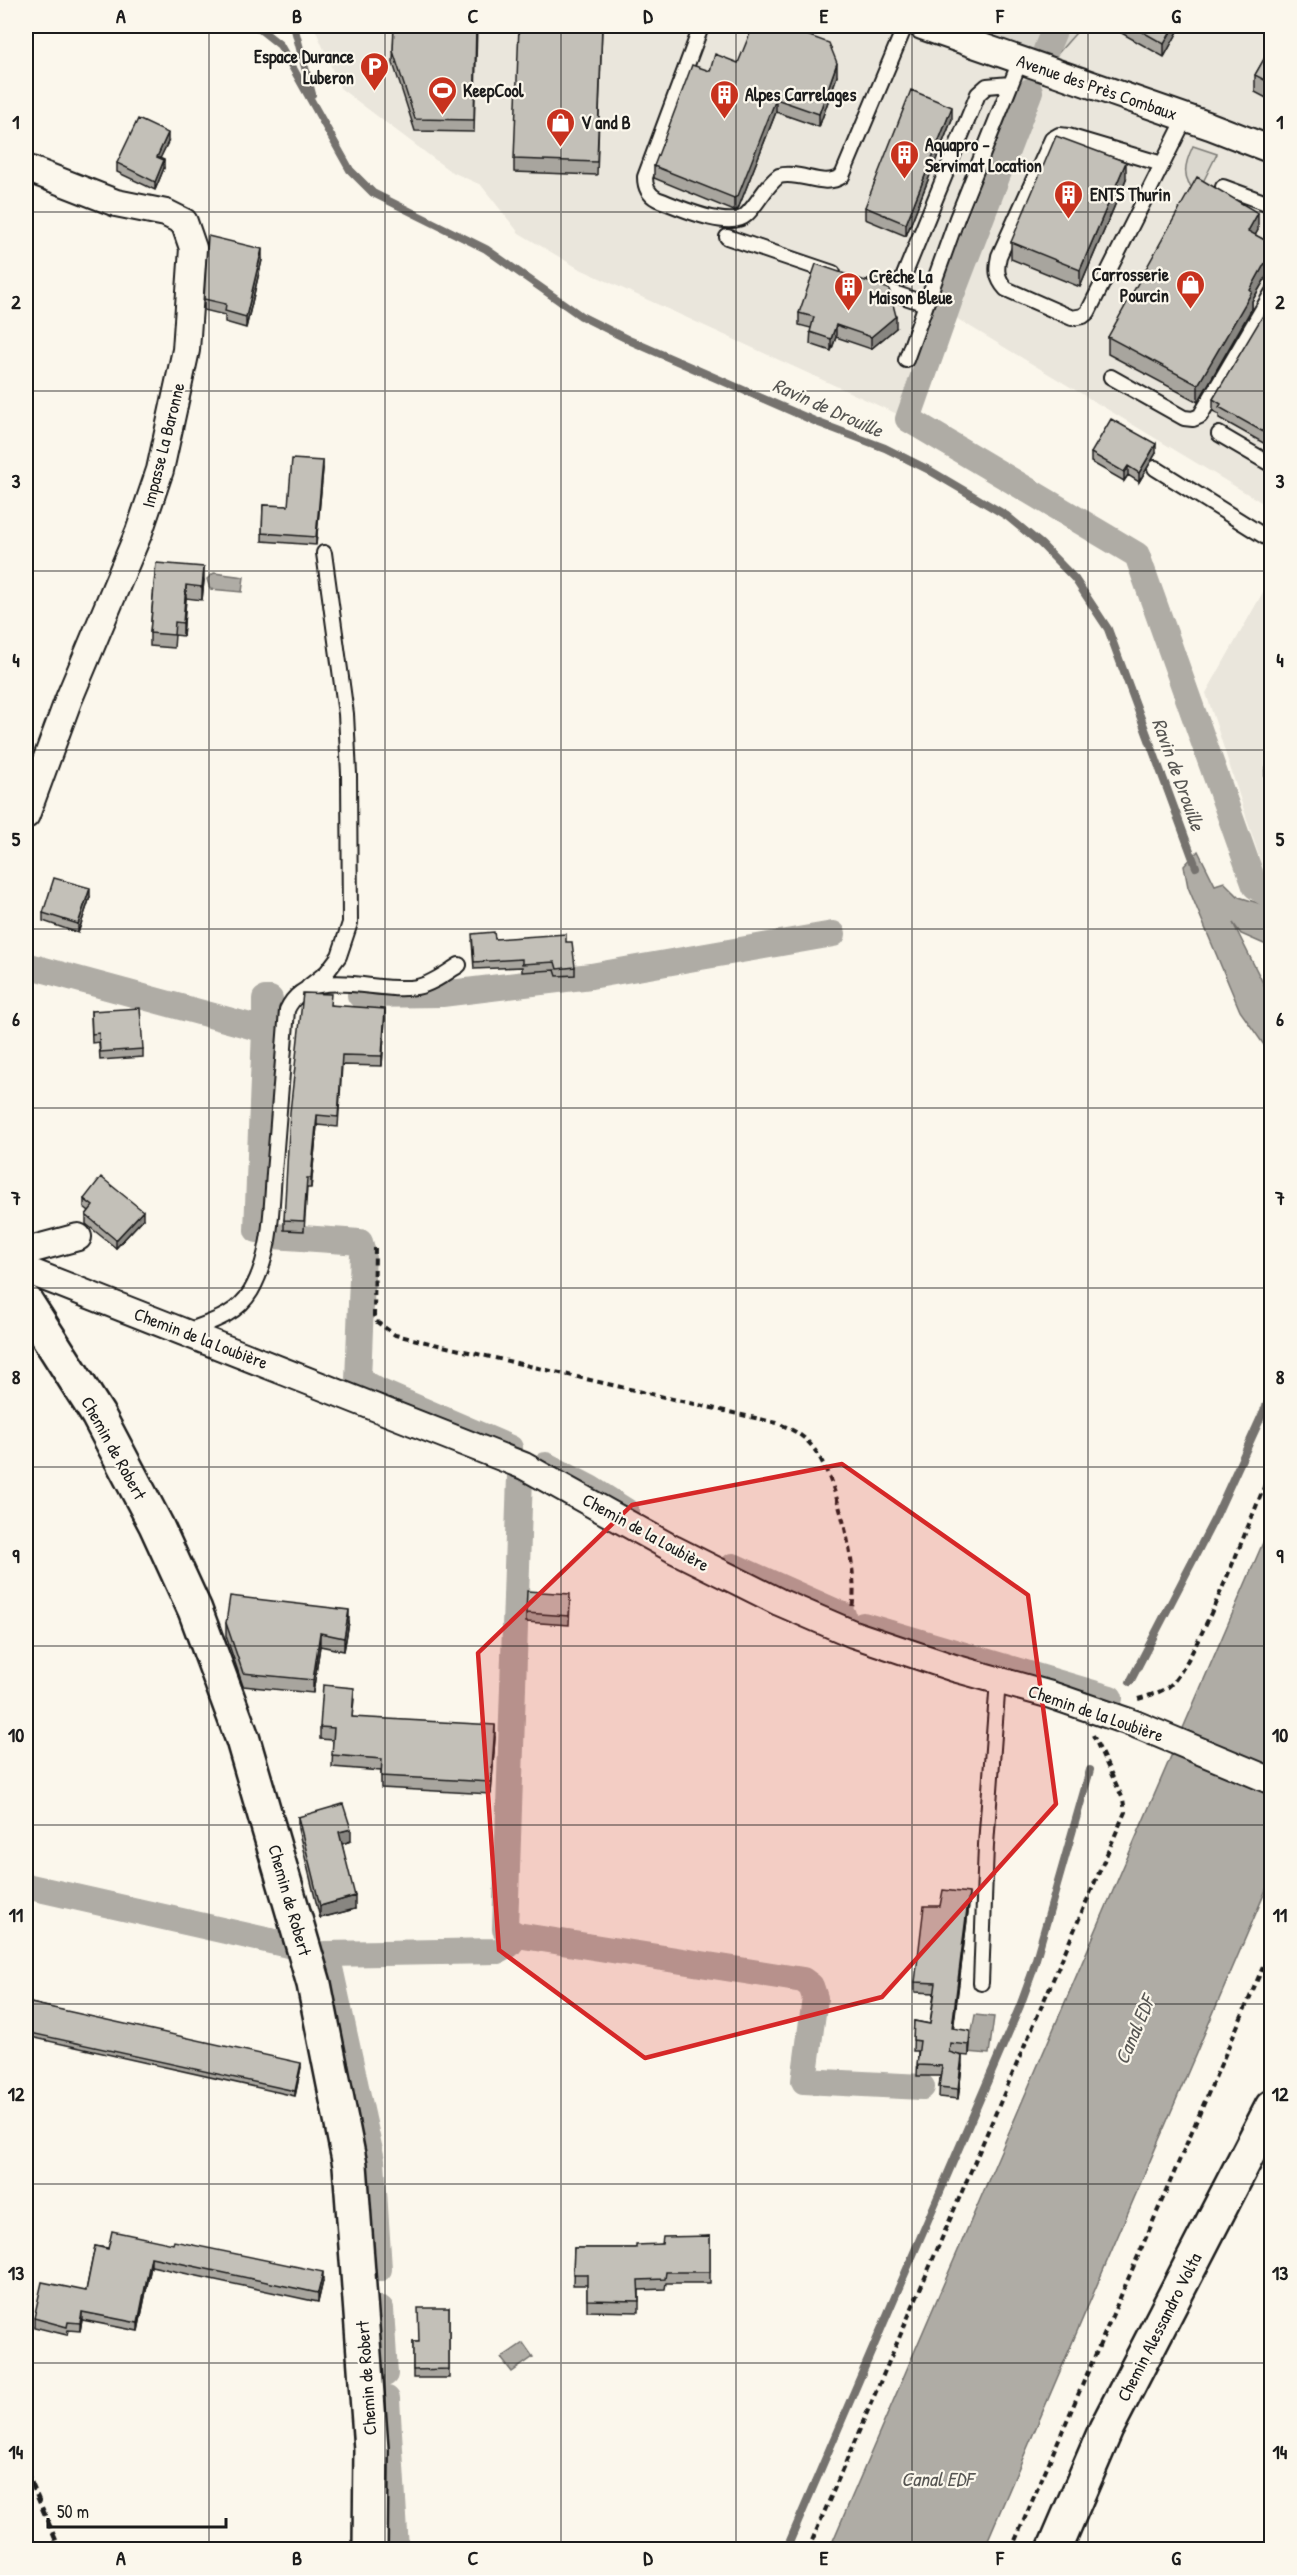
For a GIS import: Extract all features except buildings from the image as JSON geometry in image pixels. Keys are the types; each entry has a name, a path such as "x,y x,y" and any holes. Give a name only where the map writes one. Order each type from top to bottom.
{"street":[{"name":"Avenue des Près Combaux","path":"922,26 1015,72 1186,117 1272,150"},
{"name":"Impasse La Baronne","path":"26,168 116,203 166,213 184,222 193,248 186,350 160,470 140,532 68,701 26,815"},
{"path":"26,1251 78,1237"},
{"name":"Chemin de la Loubière","path":"26,1270 525,1466 684,1555 780,1602 847,1631 893,1648 1135,1724 1272,1781"},
{"name":"Chemin de Robert","path":"26,1302 98,1415 156,1525 195,1610 243,1740 314,1984 350,2165 371,2450 370,2550"},
{"name":"Chemin Alessandro Volta","path":"1054,2550 1106,2429 1272,2107"}],"lane":[{"path":"701,27 645,177 645,183 652,196 657,199 708,218 734,220 744,217 779,176 795,174 823,181 842,176 905,26"},
{"path":"903,278 981,89 1015,72"},
{"path":"906,360 957,218 1015,72"},
{"path":"1162,164 1068,136 1059,135 1052,139 999,256 996,266 1000,283 1006,289 1066,316 1083,316 1088,312 1186,117"},
{"path":"1223,187 1272,206"},
{"path":"932,207 957,218"},
{"path":"727,237 926,304"},
{"path":"1111,377 1184,418 1193,419 1200,416 1272,293"},
{"path":"1219,434 1272,465"},
{"path":"1155,468 1272,541"},
{"path":"185,1332 229,1314 239,1306 251,1292 260,1272 270,1230 287,1010 292,999 327,972 339,956 350,923 350,774 346,714 324,553"},
{"path":"299,993 331,983 417,987 459,966"},
{"path":"981,1983 986,1845 998,1680"}],"path":[{"path":"375,1248 374,1316 377,1322 395,1335 777,1423 801,1435 824,1463 854,1564 856,1582 847,1631"},
{"path":"808,2550 1125,1812 1123,1799 1102,1759 1091,1709 1168,1687 1181,1672 1204,1626 1272,1468"},
{"path":"1011,2550 1272,1946"}],"highlighted area":[{"path":"842,1464 1028,1595 1056,1804 882,1997 645,2058 499,1950 478,1653 632,1505"}],"shaded area":[{"path":"314,26 1271,26 1271,508 951,315 908,419 578,268 519,233 481,185 450,171 340,88"},
{"path":"956,26 1082,26 1052,60"},
{"path":"1025,84 1042,92 963,293 945,285"},
{"path":"1193,146 1217,154 1197,194 1186,177 1186,165"},
{"path":"1271,578 1271,885 1268,884 1206,693"}],"water":[{"path":"214,573 244,577 242,592 210,589 207,579"},
{"path":"1198,851 1215,885 1224,882 1239,897 1271,907 1271,947 1241,934 1233,923 1271,999 1271,1055 1240,1011 1188,887 1184,866"},
{"name":"Canal EDF","path":"1271,1524 1271,1878 984,2549 829,2550"},
{"path":"975,2015 994,2017 989,2054 968,2052"},
{"path":"523,2343 533,2357 512,2372 501,2358"}],"waterway":[{"name":"Ravin de Drouille","path":"256,26 280,45 350,170 373,193 486,249 581,316 631,341 819,423 885,448 929,470 1007,516 1041,544 1075,579 1108,629 1196,867"},
{"path":"294,26 312,94"},
{"path":"1046,50 1056,26"},
{"path":"1030,91 952,294 908,419 1137,555 1255,886 1272,897"},
{"path":"360,995 442,994 591,976 833,934"},
{"path":"26,965 265,1030 265,999 270,999"},
{"path":"257,1230 265,1030"},
{"path":"273,1236 360,1242 363,1253 358,1380 378,1391 510,1448"},
{"path":"1130,1682 1216,1516 1272,1393"},
{"path":"546,1465 590,1488 626,1511"},
{"path":"517,1935 505,1929 520,1476"},
{"path":"733,1566 843,1615"},
{"path":"863,1625 1110,1698"},
{"path":"786,2550 1020,2006 1032,1973 1090,1770"},
{"path":"26,1886 297,1947"},
{"path":"325,1954 498,1951 509,1945 517,1935 803,1980 811,1986 815,1998 804,2081 922,2087"},
{"path":"327,1954 372,2160 379,2269"},
{"path":"381,2309 385,2374"},
{"path":"387,2399 396,2550"}],"railway":[{"path":"26,2470 60,2550"}],"place":[{"name":"Espace Durance Luberon","path":"375,92"},
{"name":"KeepCool","path":"442,116"},
{"name":"Alpes Carrelages","path":"724,120"},
{"name":"V and B","path":"560,148"},
{"name":"Aquapro - Servimat Location","path":"904,180"},
{"name":"ENTS Thurin","path":"1069,220"},
{"name":"Carrosserie Pourcin","path":"1190,310"},
{"name":"Crêche La Maison Bleue","path":"848,312"}]}
